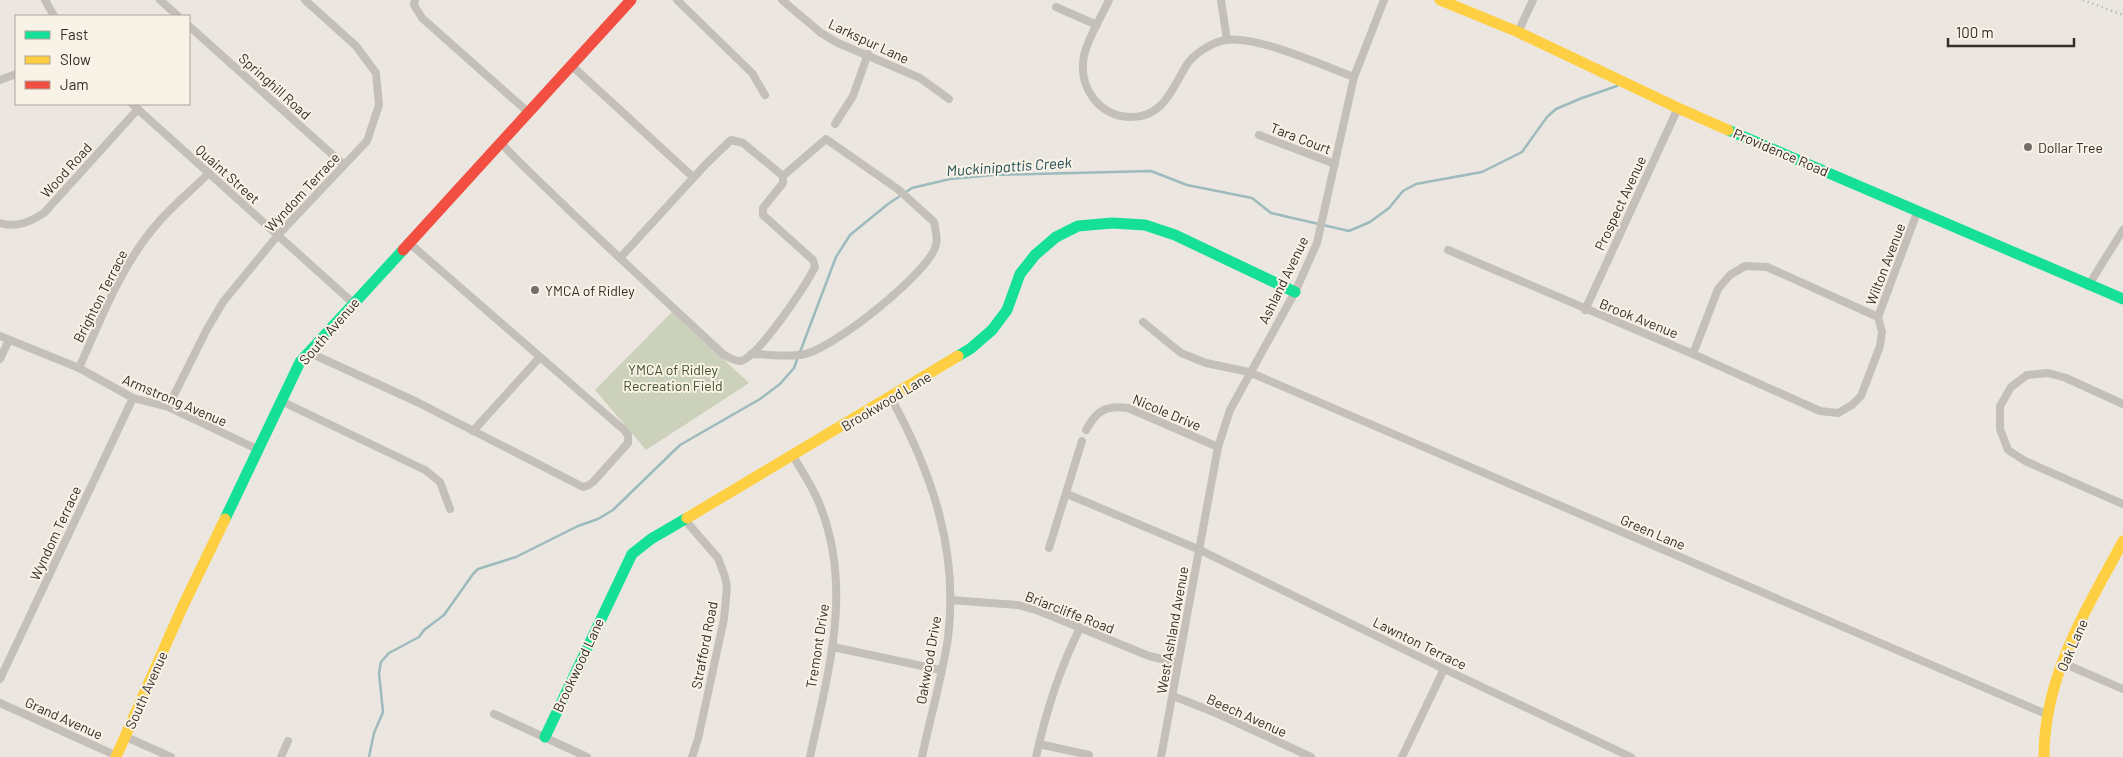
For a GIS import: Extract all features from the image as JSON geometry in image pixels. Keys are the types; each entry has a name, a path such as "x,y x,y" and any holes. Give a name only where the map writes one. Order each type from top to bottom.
{"street":[{"path":"53,15 46,2 55,0"},
{"path":"160,0 177,15"},
{"name":"Wyndom Terrace","path":"168,407 222,302 278,235 367,141 379,105 376,72 356,46 305,0"},
{"path":"415,0 414,5 422,18 528,112"},
{"name":"South Avenue","path":"117,756 182,608 300,362 352,302 631,0"},
{"path":"677,0 752,73 765,95"},
{"name":"Larkspur Lane","path":"782,0 821,33 838,43 868,54 920,78 949,99"},
{"path":"1109,0 1084,56 1083,72 1086,88 1096,104 1111,112 1131,117 1149,113 1167,101 1186,64 1204,49 1226,40 1268,45 1354,77"},
{"path":"1221,0 1226,40"},
{"name":"Ashland Avenue","path":"1208,508 1218,447 1230,410 1249,372 1295,292 1317,243 1354,77 1384,0"},
{"name":"Providence Road","path":"1440,0 1518,32 1678,108 1918,210 2088,286 2123,299"},
{"path":"1518,32 1533,0"},
{"path":"1056,7 1097,25"},
{"name":"Springhill Road","path":"190,27 344,165"},
{"path":"835,124 853,96 868,54"},
{"path":"571,65 693,177"},
{"path":"0,80 15,74"},
{"name":"Quaint Street","path":"135,106 352,302"},
{"name":"Wood Road","path":"0,223 10,226 29,222 44,213 135,106"},
{"name":"Prospect Avenue","path":"1585,310 1678,108"},
{"name":"Tara Court","path":"1259,135 1335,164"},
{"path":"620,258 693,177 731,140 743,144 783,176"},
{"path":"752,354 794,356 806,354 842,337 860,324 921,268 936,245 934,222 900,190 826,140 783,176"},
{"path":"500,142 723,354 734,360 741,361 752,354 789,308 809,280 815,267 813,260 763,215 763,208 783,183 783,176"},
{"name":"Brighton Terrace","path":"79,368 119,282 136,252 157,223 209,173"},
{"name":"Wilton Avenue","path":"1820,411 1838,413 1852,405 1861,396 1880,346 1882,332 1878,317 1918,210"},
{"name":"Brookwood Lane","path":"545,736 627,562 640,546 794,456 970,349 992,330 1007,310 1020,274 1035,255 1056,237 1078,226 1112,223 1145,225 1175,235 1295,292"},
{"path":"2088,286 2123,230"},
{"path":"308,352 416,402 583,487 589,486 594,481 628,443 628,435 408,242"},
{"name":"Brook Avenue","path":"1448,250 1585,310 1693,354 1820,411"},
{"path":"1693,354 1718,289 1730,275 1745,266 1767,267 1878,317"},
{"name":"Green Lane","path":"1143,322 1182,353 1206,363 1249,372 2046,714"},
{"name":"Armstrong Avenue","path":"0,336 79,368 133,398 168,407 259,450"},
{"path":"0,359 9,340"},
{"path":"473,431 540,357"},
{"path":"2123,404 2066,378 2048,373 2027,375 2011,387 2000,406 2000,429 2008,450 2024,461 2123,504"},
{"name":"Wyndom Terrace","path":"0,679 133,398"},
{"name":"Oakwood Drive","path":"891,398 922,459 936,501 947,549 950,600 948,639 922,757"},
{"path":"281,401 425,470 440,482 450,509"},
{"name":"Nicole Drive","path":"1086,430 1093,417 1100,411 1118,407 1128,408 1218,447"},
{"path":"1049,548 1082,441"},
{"name":"Tremont Drive","path":"794,456 819,502 830,539 838,603 833,647 810,757"},
{"name":"Lawnton Terrace","path":"1067,494 1200,550 1444,669 1631,757"},
{"name":"West Ashland Avenue","path":"1161,757 1208,508"},
{"name":"Strafford Road","path":"684,519 718,558 726,587 724,619 698,739 692,757"},
{"name":"Oak Lane","path":"2044,757 2046,714 2053,689 2063,663 2123,541"},
{"name":"Briarcliffe Road","path":"950,600 1018,605 1149,656 1178,663"},
{"path":"1036,757 1063,663 1080,628"},
{"path":"833,647 941,670"},
{"path":"2063,663 2123,689"},
{"path":"1402,757 1444,669"},
{"name":"Beech Avenue","path":"1173,696 1216,713 1311,757"},
{"name":"Grand Avenue","path":"0,703 117,756"},
{"path":"494,714 587,757"},
{"path":"126,737 170,757"},
{"path":"281,757 288,740"},
{"path":"1039,744 1089,755"}],"green space":[{"name":"YMCA of Ridley Recreation Field","path":"672,312 749,383 646,450 595,390"}],"waterway":[{"name":"Muckinipattis Creek","path":"800,352 836,257 850,235 888,204 912,188 950,179 993,175 1151,171 1187,185 1252,198 1271,213 1349,231 1370,222 1389,208 1403,191 1416,184 1482,172 1522,152 1547,117 1556,109 1617,86"},
{"name":"Muckinipattis Creek","path":"369,757 374,733 383,712 379,673 381,662 389,653 419,637 424,630 444,615 478,569 516,557 578,526 598,519 613,510 680,445 760,399 780,384 794,368 798,357"}],"railway":[{"path":"2083,0 2123,15"}],"traffic: fast":[{"path":"1728,130 2123,299"},
{"path":"958,356 970,349 992,330 1007,310 1020,274 1035,255 1056,237 1078,226 1112,223 1145,225 1175,235 1295,292"},
{"path":"225,519 300,362 403,250"},
{"path":"545,737 632,554 651,539 687,518"}],"traffic: slow":[{"path":"1440,0 1518,32 1728,130"},
{"path":"687,518 958,356"},
{"path":"116,757 182,608 225,519"},
{"path":"2044,757 2046,727 2059,671 2082,618 2123,541"}],"traffic: jam":[{"path":"403,250 631,0"}],"place":[{"name":"Dollar Tree","path":"2028,147"},
{"name":"YMCA of Ridley","path":"535,290"}]}
